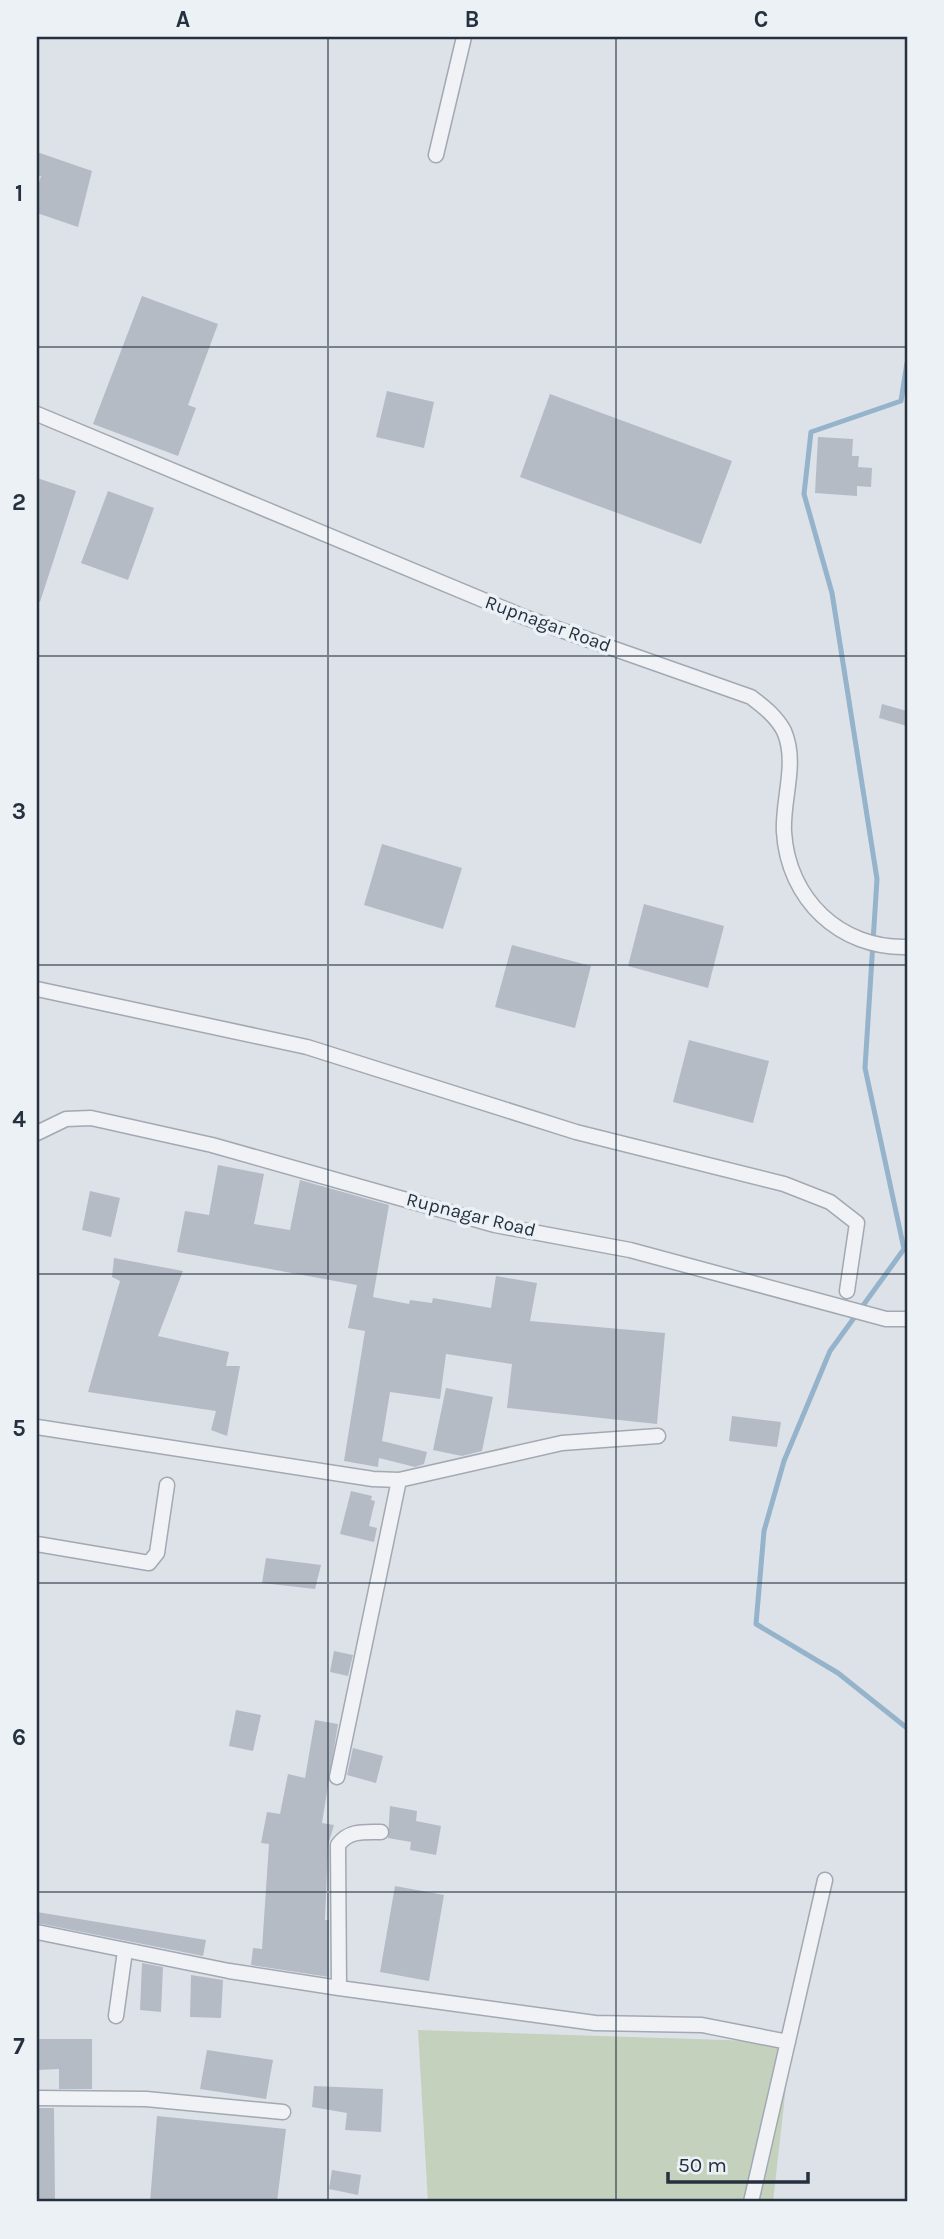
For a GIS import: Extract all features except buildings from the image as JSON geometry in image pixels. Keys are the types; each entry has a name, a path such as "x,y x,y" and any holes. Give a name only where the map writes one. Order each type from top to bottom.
{"street":[{"path":"436,155 464,37"},
{"name":"Rupnagar Road","path":"37,414 524,617 751,697 771,712 784,732 790,756 784,831 790,870 812,907 838,928 868,943 907,947"},
{"path":"37,989 307,1046 576,1132 784,1184 819,1197 857,1223 847,1291"},
{"name":"Rupnagar Road","path":"37,1133 65,1119 91,1118 212,1145 495,1224 630,1250 871,1315 907,1319"},
{"path":"37,1427 373,1479 399,1480 562,1443 658,1436"},
{"path":"337,1777 399,1480"},
{"path":"37,1544 149,1563 158,1553 167,1485"},
{"path":"339,1988 338,1845 344,1836 381,1832"},
{"path":"751,2202 825,1880"},
{"path":"37,1932 229,1971 339,1988 595,2023 702,2025 788,2042"},
{"path":"116,2015 125,1951"},
{"path":"37,2098 146,2099 283,2112"}],"green space":[{"path":"418,2030 791,2042 773,2202 428,2202"}],"waterway":[{"path":"907,363 901,401 811,432 804,494 832,593 877,879 865,1068 904,1249 830,1351 784,1461 764,1531 756,1624 838,1673 907,1728"}]}
